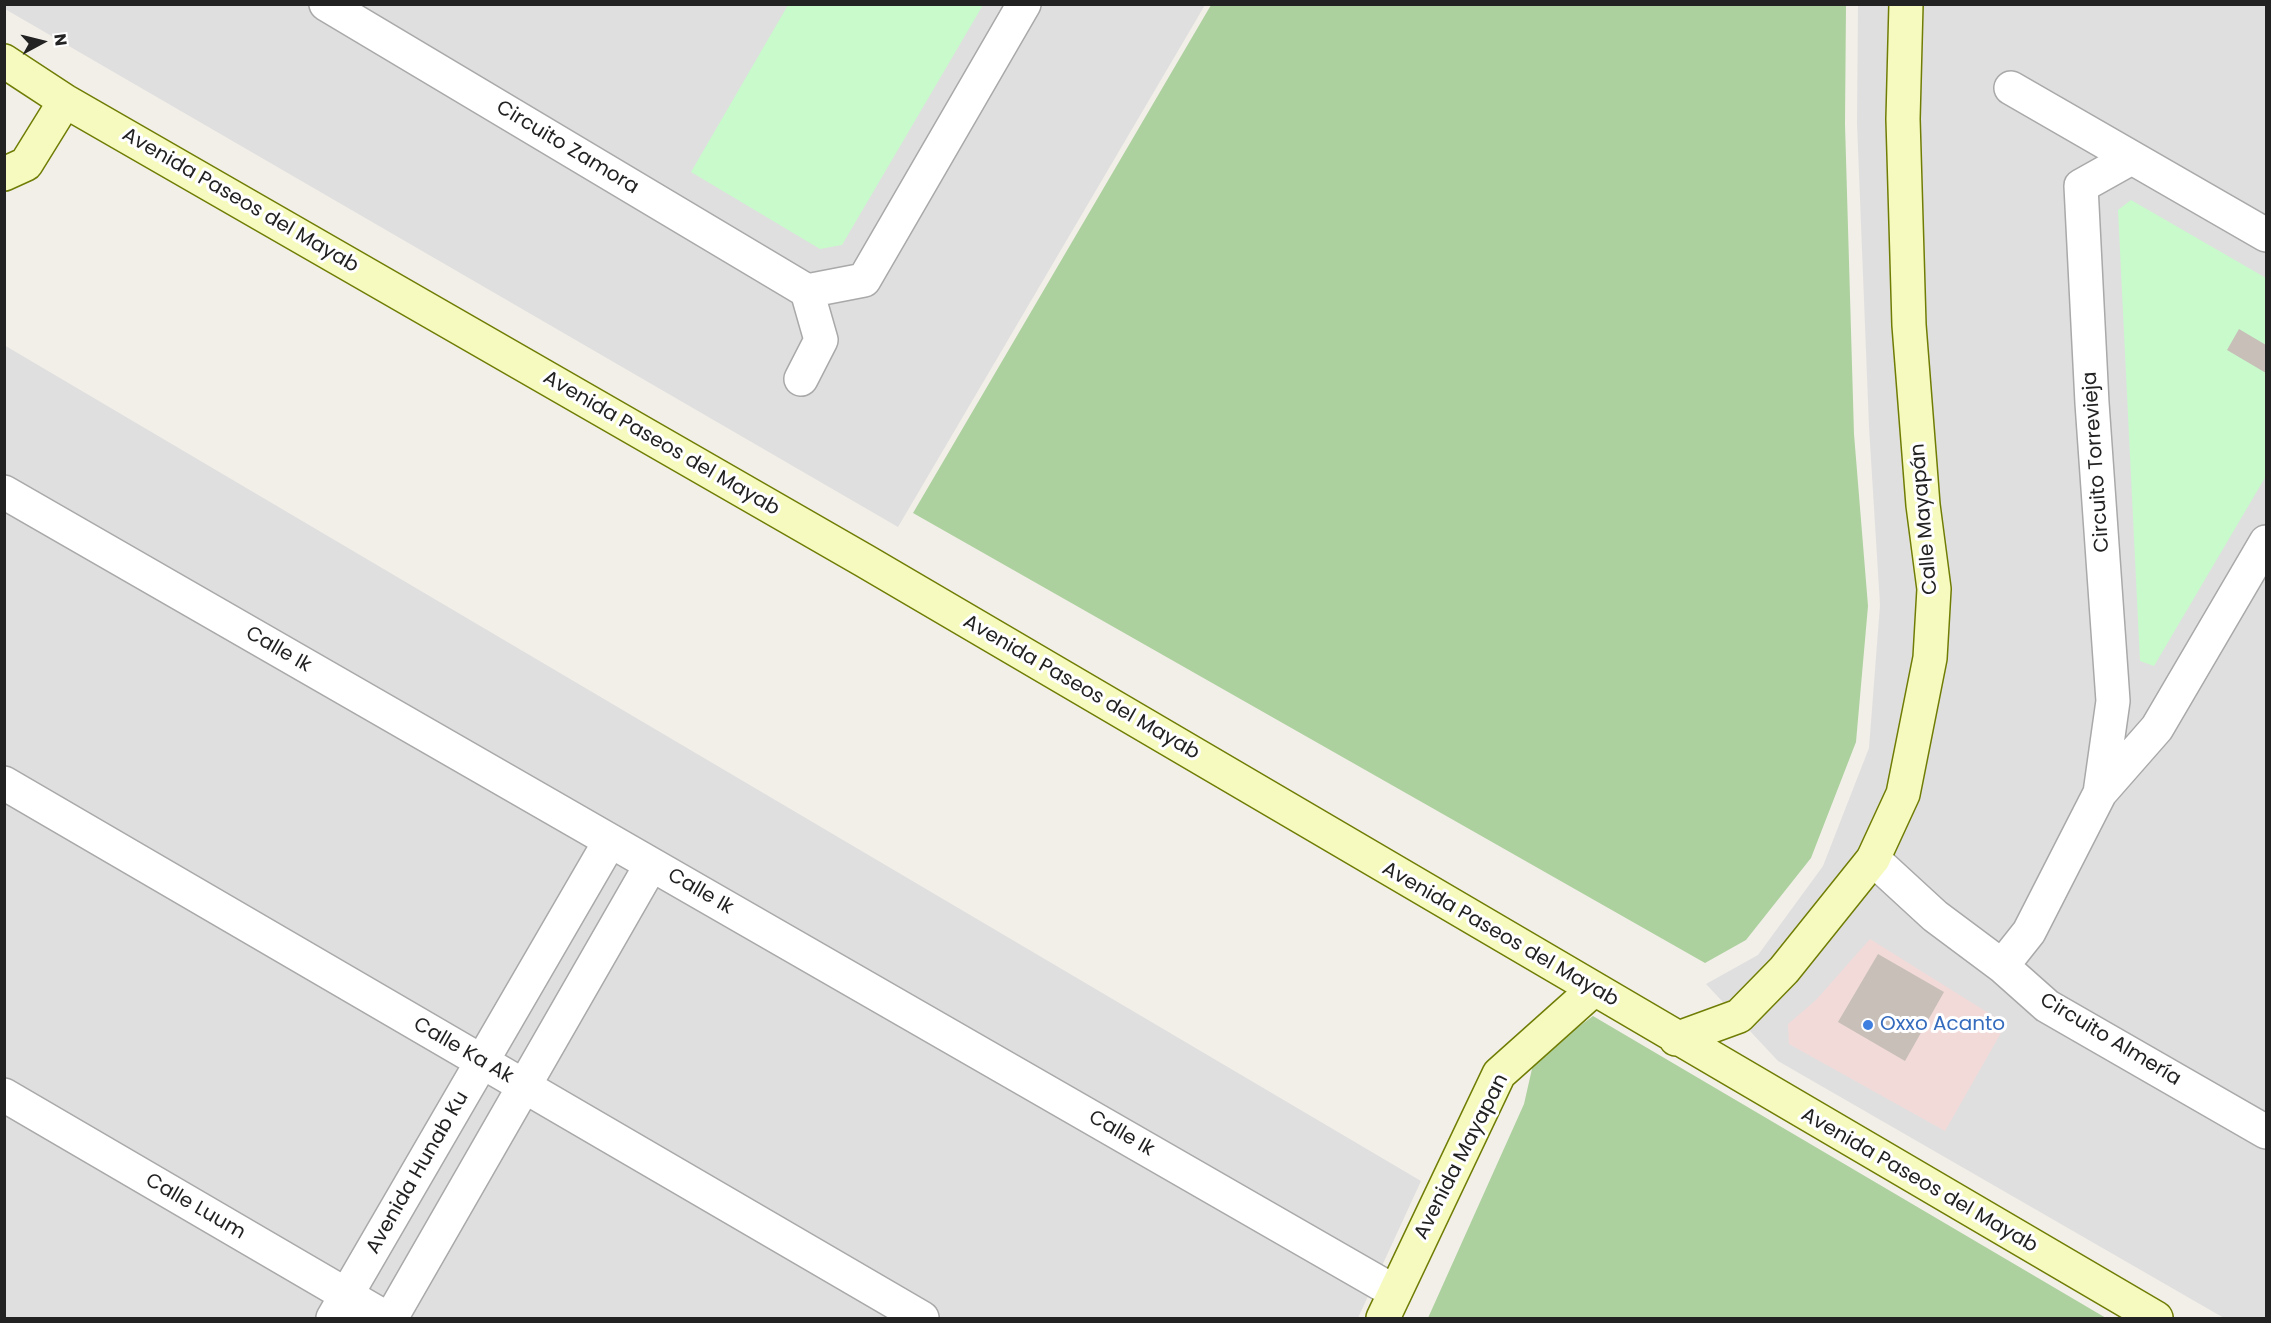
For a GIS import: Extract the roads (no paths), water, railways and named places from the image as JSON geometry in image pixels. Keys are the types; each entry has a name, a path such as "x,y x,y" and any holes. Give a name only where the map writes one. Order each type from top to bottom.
{"main road":[{"name":"Calle Mayapán","path":"1676,1039 1739,1016 1784,970 1873,859 1903,794 1929,658 1934,590 1923,505 1909,325 1903,119 1906,4"},
{"name":"Avenida Paseos del Mayab","path":"4,62 65,101 865,561 1676,1039 2156,1318"},
{"path":"4,174 26,164 65,101"},
{"name":"Avenida Mayapan","path":"1389,1305 1498,1074 1593,990"}],"street":[{"name":"Circuito Zamora","path":"326,4 807,291"},
{"path":"801,379 821,340 807,291 864,280 1024,4"},
{"path":"2010,88 2266,235"},
{"name":"Circuito Torrevieja","path":"2100,793 2113,701 2092,403 2081,186 2131,158"},
{"name":"Calle Ik","path":"4,492 651,865 1389,1305"},
{"name":"Circuito Torrevieja","path":"2002,966 2029,932 2100,793 2157,728 2266,542"},
{"name":"Calle Ka Ak","path":"4,783 922,1318"},
{"name":"Avenida Hunab Ku","path":"340,1307 610,841"},
{"name":"Circuito Almería","path":"1873,859 1935,916 2002,966 2047,1006 2266,1132"},
{"path":"391,1318 651,865"},
{"name":"Calle Luum","path":"4,1095 340,1307 386,1318"}],"place":[{"name":"Oxxo Acanto","path":"1868,1025"}]}
